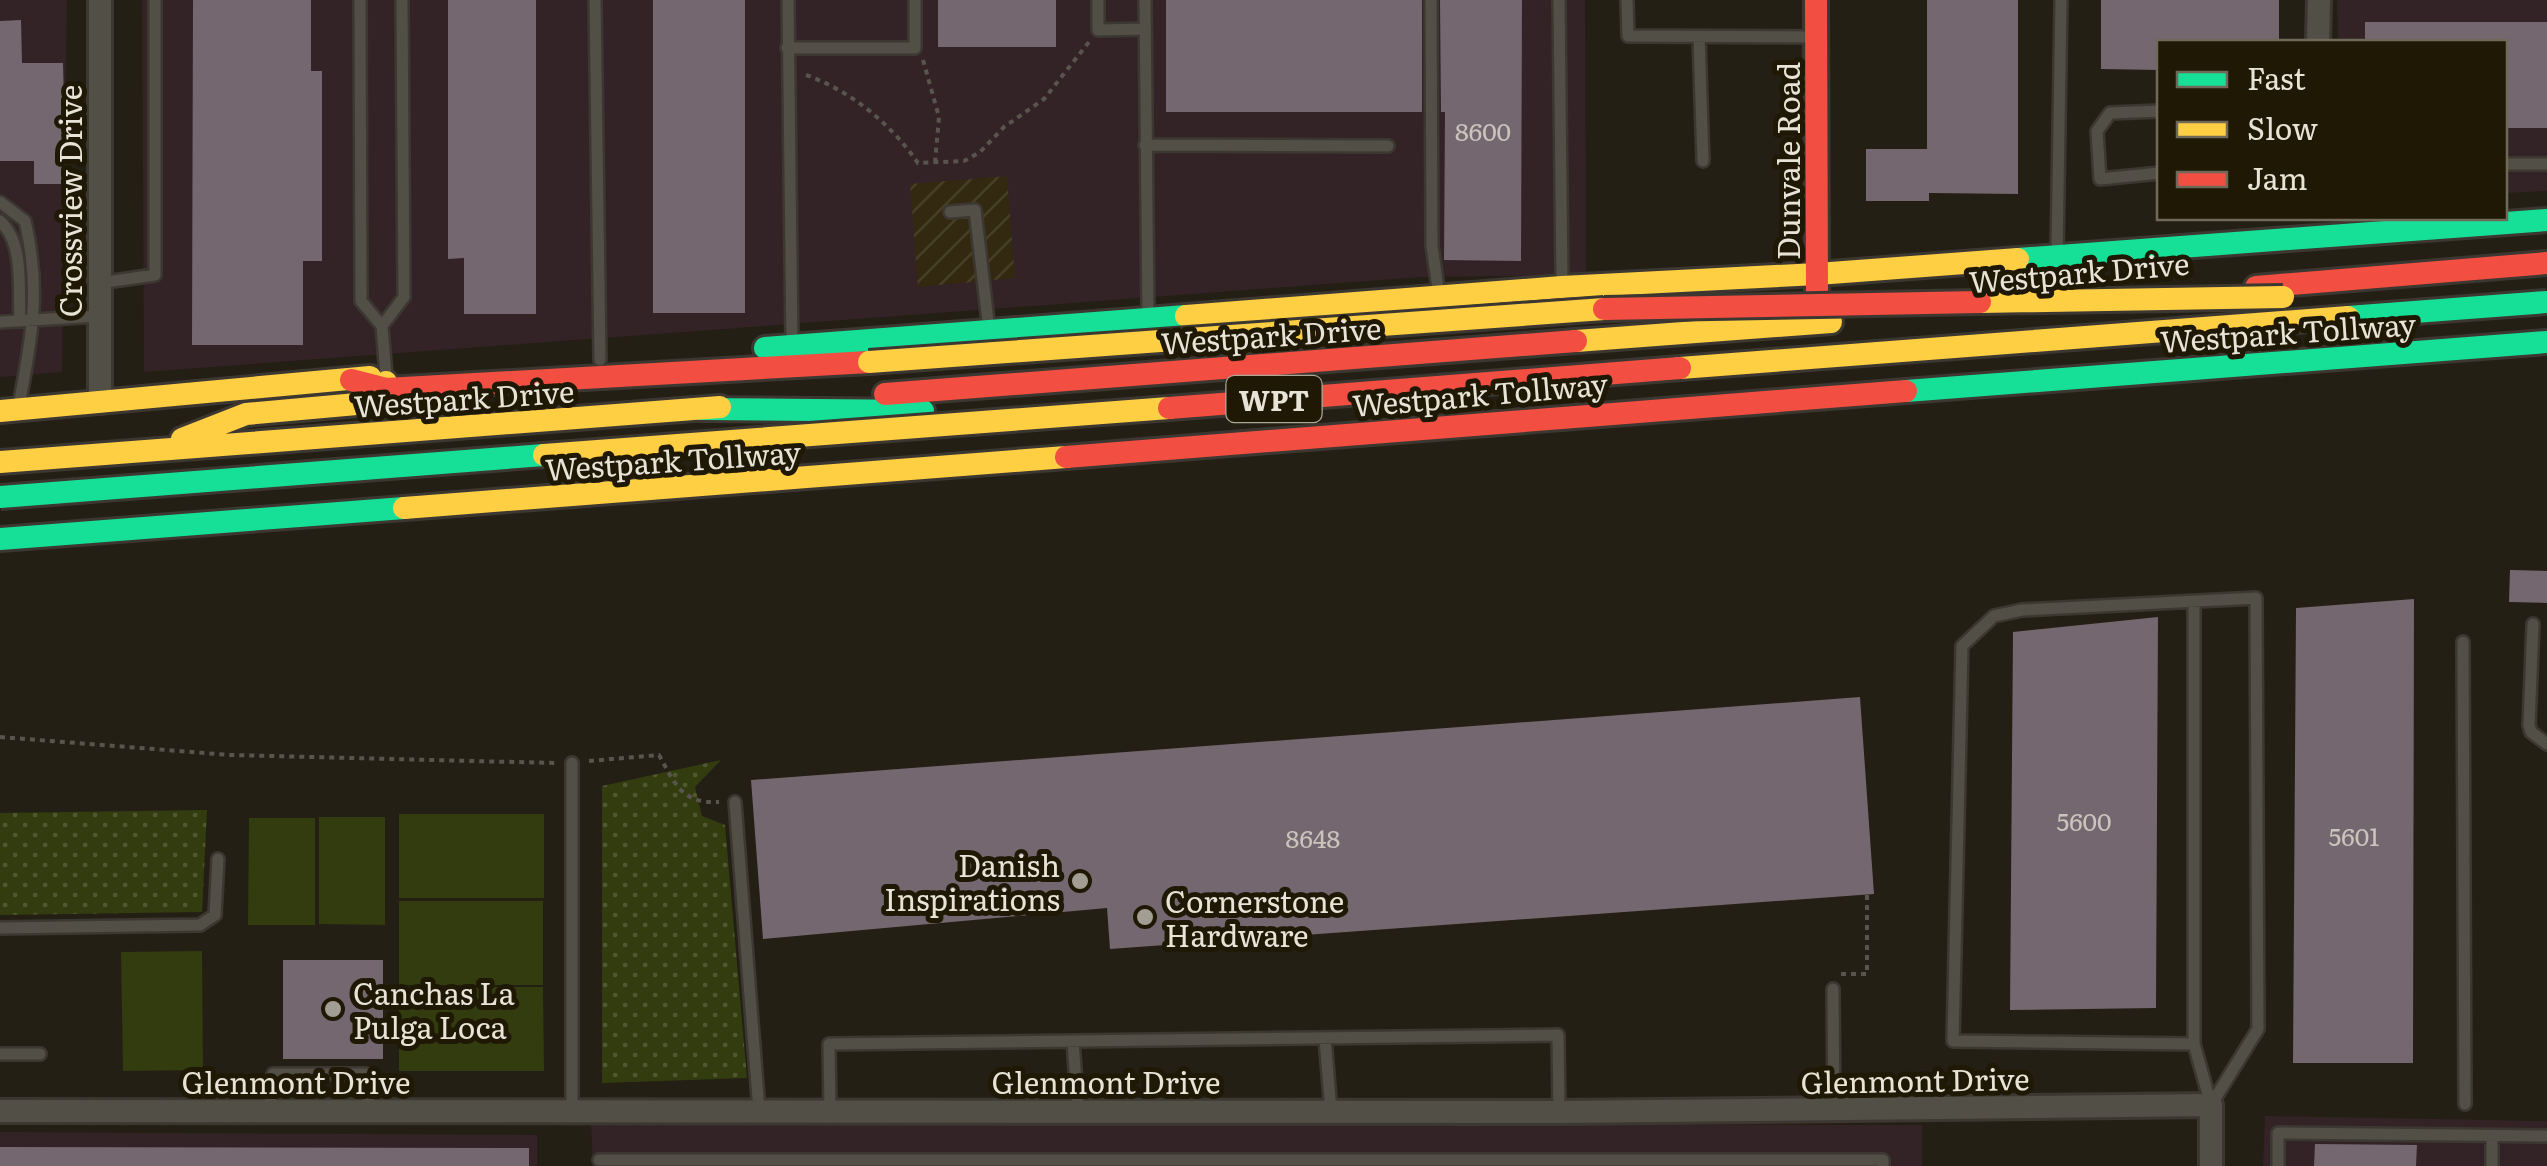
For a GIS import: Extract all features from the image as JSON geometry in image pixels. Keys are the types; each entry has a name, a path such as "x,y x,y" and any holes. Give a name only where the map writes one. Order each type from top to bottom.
{"main road":[{"name":"Dunvale Road","path":"1816,0 1817,323"},
{"name":"Westpark Drive","path":"9,410 351,380 386,382 600,360 1562,287 1817,274 2057,255 2315,226 2547,220"},
{"name":"Westpark Drive","path":"0,462 2547,263"},
{"path":"151,451 246,414 379,402 386,382 868,362 1631,307 2265,298 2547,300"},
{"name":"Westpark Tollway","path":"0,497 2547,300"},
{"name":"Westpark Tollway","path":"0,539 1010,464 1515,420 2547,342"},
{"path":"702,408 1515,420"}],"street":[{"name":"Crossview Drive","path":"100,0 100,402"},
{"path":"2318,40 2319,0"},
{"path":"2211,1105 2212,1166"},
{"name":"Glenmont Drive","path":"0,1112 1559,1112 2211,1105"}],"lane":[{"path":"99,283 155,275 154,0"},
{"path":"360,0 362,300 382,326 386,382"},
{"path":"382,326 404,296 402,0"},
{"path":"595,0 600,360"},
{"path":"788,0 792,346"},
{"path":"787,48 915,48 915,0"},
{"path":"1098,0 1098,30 1145,29"},
{"path":"1145,0 1148,321"},
{"path":"1431,0 1432,246 1440,298"},
{"path":"1559,0 1562,287"},
{"path":"1628,0 1628,36 1816,37"},
{"path":"2057,255 2061,0"},
{"path":"1699,36 1703,162"},
{"path":"2157,111 2110,113 2097,131 2100,179 2157,174"},
{"path":"1145,145 1388,146"},
{"path":"2507,164 2547,164"},
{"path":"0,202 25,220 33,254 35,320 9,410"},
{"path":"950,212 975,210 989,332"},
{"path":"0,221 11,232 17,257 20,321"},
{"path":"0,322 99,316"},
{"path":"2194,1044 1953,1041 1962,646 1994,616 2022,610 2256,598 2258,1029 2211,1105"},
{"path":"2194,603 2194,1044 2211,1105"},
{"path":"2533,624 2530,732 2547,744"},
{"path":"2463,642 2465,1104"},
{"path":"572,763 572,1111"},
{"path":"735,802 760,1111"},
{"path":"0,928 200,925 216,915 218,860"},
{"path":"1833,990 1834,1110"},
{"path":"830,1112 829,1044 1558,1034 1559,1112"},
{"path":"1325,1038 1332,1112"},
{"path":"1073,1041 1078,1112"},
{"path":"0,1054 40,1054"},
{"path":"270,1111 273,1074 366,1074 368,1111"},
{"path":"2278,1166 2278,1134 2547,1136"},
{"path":"2492,1136 2492,1166"},
{"path":"600,1160 1883,1160 1883,1166"}],"path":[{"path":"788,68 824,81 864,106 902,141 918,163 964,162 1044,99 1098,30"},
{"path":"915,48 925,63 937,106 935,163"},
{"path":"0,738 230,755 572,763 659,754 678,789 698,804 735,802"},
{"path":"1833,990 1833,974 1868,974 1867,895"}],"shaded area":[{"path":"0,0 67,0 62,372 0,377"},
{"path":"142,0 1585,0 1586,275 1421,277 144,372"},
{"path":"2337,0 2547,0 2547,191 2507,193 2507,40 2338,40"},
{"path":"1007,176 1015,278 918,287 910,184"},
{"path":"2265,1116 2547,1121 2547,1166 2263,1166"},
{"path":"591,1123 1922,1125 1922,1166 593,1166"},
{"path":"0,1132 537,1135 537,1166 0,1166"}],"green space":[{"path":"721,760 695,787 702,816 725,825 747,1078 602,1083 602,786"},
{"path":"207,810 202,912 0,915 0,813"},
{"path":"399,814 544,814 544,898 399,898"},
{"path":"319,817 385,817 385,925 319,924"},
{"path":"249,818 315,818 315,925 248,925"},
{"path":"399,901 543,901 543,985 399,985"},
{"path":"202,951 203,1070 123,1071 121,952"},
{"path":"399,987 543,987 544,1071 399,1071"}],"building":[{"path":"193,0 311,0 311,71 322,71 322,261 303,261 303,345 192,345"},
{"path":"448,0 536,0 536,314 464,314 464,258 448,259"},
{"path":"653,0 745,0 745,313 653,313"},
{"path":"938,0 1056,0 1056,47 938,47"},
{"path":"1166,0 1422,0 1422,112 1166,112"},
{"path":"1440,0 1522,0 1521,261 1444,260 1445,112 1441,112"},
{"path":"1927,0 2018,0 2018,194 1929,193 1929,201 1866,201 1866,149 1927,149"},
{"path":"2101,0 2279,0 2279,40 2157,40 2157,70 2101,69"},
{"path":"21,20 22,63 63,63 66,184 34,184 34,161 0,161 0,21"},
{"path":"2365,22 2547,22 2547,128 2507,128 2507,40 2365,40"},
{"path":"2510,570 2547,571 2547,603 2509,602"},
{"path":"2414,599 2413,1063 2293,1063 2296,608"},
{"path":"2158,617 2156,1008 2010,1010 2013,632"},
{"path":"1860,697 1874,894 1110,949 1107,908 763,939 751,780"},
{"name":"Canchas La Pulga Loca","path":"283,960 383,960 383,1059 283,1059"},
{"path":"2315,1144 2417,1145 2416,1166 2314,1166"},
{"path":"0,1147 529,1148 529,1166 0,1166"}],"traffic: fast":[{"path":"2018,259 2547,220"},
{"path":"2348,317 2547,302"},
{"path":"765,348 1186,316"},
{"path":"1906,391 2547,342"},
{"path":"702,409 923,411"},
{"path":"0,497 544,455"},
{"path":"0,539 404,508"}],"traffic: slow":[{"path":"1186,316 1562,287 2018,259"},
{"path":"1980,302 2283,297"},
{"path":"869,362 1604,309"},
{"path":"1680,368 2348,317"},
{"path":"1576,341 1831,322"},
{"path":"0,411 370,377"},
{"path":"182,439 246,414 379,402 386,382"},
{"path":"0,462 720,407"},
{"path":"544,455 1169,408"},
{"path":"404,508 1066,457"}],"traffic: jam":[{"path":"1816,0 1817,292"},
{"path":"2256,287 2547,263"},
{"path":"1604,309 1980,302"},
{"path":"885,394 1576,341"},
{"path":"351,380 386,389 869,362"},
{"path":"1169,408 1680,368"},
{"path":"1066,457 1906,391"}],"place":[{"name":"Danish Inspirations","path":"1080,881"},
{"name":"Cornerstone Hardware","path":"1145,917"},
{"name":"Canchas La Pulga Loca","path":"333,1009"}]}
